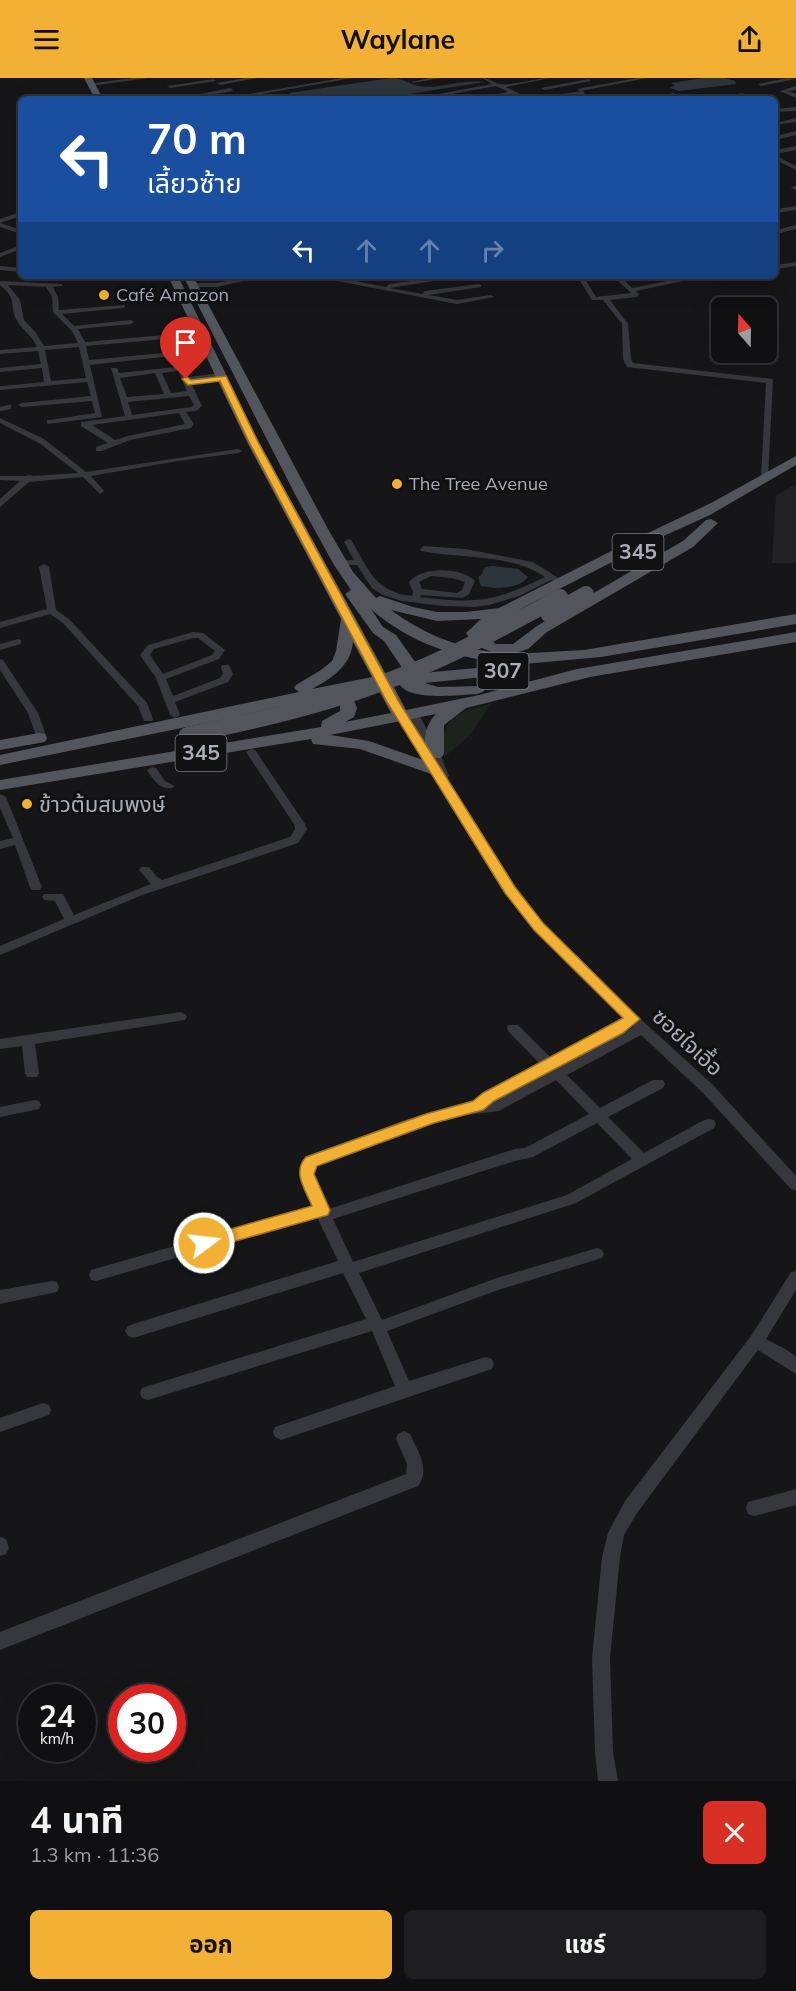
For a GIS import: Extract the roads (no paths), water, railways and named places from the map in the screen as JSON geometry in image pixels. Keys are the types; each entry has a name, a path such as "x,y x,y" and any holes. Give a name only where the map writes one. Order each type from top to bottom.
{"main road":[{"path":"89,81 94,96"},
{"path":"174,279 256,447 348,619 397,678"},
{"path":"190,280 288,473 340,565 364,595 396,621 418,634 439,643 487,656 516,659 557,658 622,650"},
{"path":"711,523 688,544 542,629 523,645 514,649 480,643 475,639 474,633 480,627 519,604 654,533 715,506 796,460"},
{"name":"345","path":"0,780 224,738 316,714 428,675 477,653 586,594 796,472"},
{"path":"340,565 343,578 353,595 378,630 390,638 402,710"},
{"name":"345","path":"0,767 188,735 267,717 384,682 462,648 557,585"},
{"path":"364,595 399,609 446,617 483,615 519,604"},
{"path":"231,713 292,693 323,677 341,658 345,650 344,628 348,619"},
{"name":"307","path":"397,678 465,675 547,664 796,619"},
{"path":"558,621 548,631 546,639 558,649 622,650"},
{"path":"378,630 380,639 390,651 402,710"},
{"name":"307","path":"402,710 480,700 589,672 796,637"},
{"path":"390,651 383,663 375,662 397,678 447,692 589,672"},
{"path":"547,664 547,671 567,675"},
{"name":"345","path":"0,760 231,713 360,682 397,678"},
{"path":"320,691 360,692 402,710"},
{"path":"281,746 348,713 350,708 343,696 320,691"},
{"path":"0,745 148,719 173,708 292,693"},
{"path":"0,798 144,767 229,756 322,740 347,740 400,756 435,762 433,732 437,722 446,714 480,700"},
{"name":"345","path":"0,785 144,767 355,724 402,710"}],"street":[{"path":"89,81 109,78"},
{"path":"89,81 146,78"},
{"path":"167,78 171,84 212,79 241,96 351,78"},
{"path":"175,92 256,78"},
{"path":"413,82 439,78"},
{"path":"485,78 491,78"},
{"path":"485,78 521,96"},
{"path":"433,96 548,78"},
{"path":"558,78 569,84"},
{"path":"544,88 596,78"},
{"path":"555,96 646,78"},
{"path":"761,84 796,78"},
{"path":"297,81 305,86"},
{"path":"208,96 240,88"},
{"path":"796,88 783,90 796,96"},
{"path":"496,96 527,91"},
{"path":"669,96 674,95"},
{"path":"737,96 743,95"},
{"path":"778,106 788,109"},
{"path":"778,111 796,109"},
{"path":"778,124 796,120"},
{"path":"778,138 796,133"},
{"path":"778,152 796,148"},
{"path":"778,158 796,154"},
{"path":"778,159 795,166"},
{"path":"778,169 795,166"},
{"path":"778,211 796,208"},
{"path":"0,223 18,215"},
{"path":"0,223 18,231"},
{"path":"778,232 796,227"},
{"path":"0,255 18,248"},
{"path":"0,249 8,252"},
{"path":"778,259 792,266"},
{"path":"0,268 18,270"},
{"path":"190,280 217,285 247,279"},
{"path":"331,279 457,302 491,297"},
{"path":"341,281 355,279"},
{"path":"376,287 439,279"},
{"path":"582,279 592,299 636,295 619,279"},
{"path":"632,290 688,279"},
{"path":"2,283 60,285"},
{"path":"2,283 18,300 17,316 34,335 40,348 48,384"},
{"path":"49,285 55,297 56,312 72,328 82,344 99,415 50,422"},
{"path":"415,295 478,286"},
{"path":"606,298 625,324 627,359 630,365 770,381 765,477"},
{"path":"56,312 123,306"},
{"path":"72,328 130,322"},
{"path":"0,352 200,332"},
{"path":"86,363 171,354 177,356 198,407 84,424 113,442"},
{"path":"111,360 129,417"},
{"path":"0,370 44,366"},
{"path":"116,376 182,368"},
{"path":"158,371 168,396"},
{"path":"187,381 222,376"},
{"path":"3,388 90,380"},
{"path":"123,400 193,393"},
{"path":"22,405 95,398"},
{"path":"99,449 113,442 188,426 181,411"},
{"path":"0,420 39,438 84,474 100,491"},
{"path":"8,437 20,428"},
{"path":"0,476 28,478 84,474 256,447"},
{"path":"0,504 28,478"},
{"path":"348,542 381,591 395,596 459,601 475,606 557,585"},
{"path":"424,549 486,555 533,565 557,585"},
{"path":"340,565 360,562"},
{"path":"44,567 52,610 66,621 143,705 148,719"},
{"path":"416,596 414,582 418,576 428,573 465,577 470,581 470,586 459,601"},
{"path":"0,625 52,610"},
{"path":"161,678 216,657 220,650 200,635 193,635 151,647 145,655 161,678 173,708 224,680 228,674 226,667"},
{"path":"0,647 18,642"},
{"path":"0,662 4,677 33,713 42,738"},
{"path":"402,710 435,762 447,786"},
{"path":"402,710 435,762 447,786"},
{"path":"0,951 161,884 294,840 301,830 300,824 251,752"},
{"path":"144,767 161,783 169,786"},
{"name":"ซอยใจเอื้อ","path":"447,786 510,890 525,910 548,936 726,1108 796,1185"},
{"path":"0,798 19,840 36,887"},
{"path":"0,845 19,840"},
{"path":"145,870 152,879 161,884"},
{"path":"48,897 59,897 71,921"},
{"path":"0,1044 181,1017"},
{"path":"405,1390 377,1325 323,1213 306,1174 306,1167 312,1161 432,1118 478,1106 494,1107 554,1069 638,1023"},
{"path":"513,1028 641,1159"},
{"path":"28,1039 32,1073"},
{"path":"96,1275 323,1213 514,1155 528,1153 658,1084"},
{"path":"0,1112 34,1105"},
{"path":"133,1331 571,1199 709,1124"},
{"path":"148,1393 377,1325 497,1284 597,1254"},
{"path":"608,1781 604,1752 601,1658 611,1557 616,1533 631,1507 756,1341 796,1277"},
{"path":"0,1297 52,1287"},
{"path":"756,1341 782,1355 796,1367"},
{"path":"281,1432 486,1364"},
{"path":"0,1425 43,1410"},
{"path":"0,1641 412,1479 416,1475 415,1464 404,1439"},
{"path":"754,1508 796,1497"}],"place":[{"name":"Café Amazon","path":"104,295"},
{"name":"The Tree Avenue","path":"397,484"},
{"name":"ข้าวต้มสมพงษ์","path":"27,804"}]}
